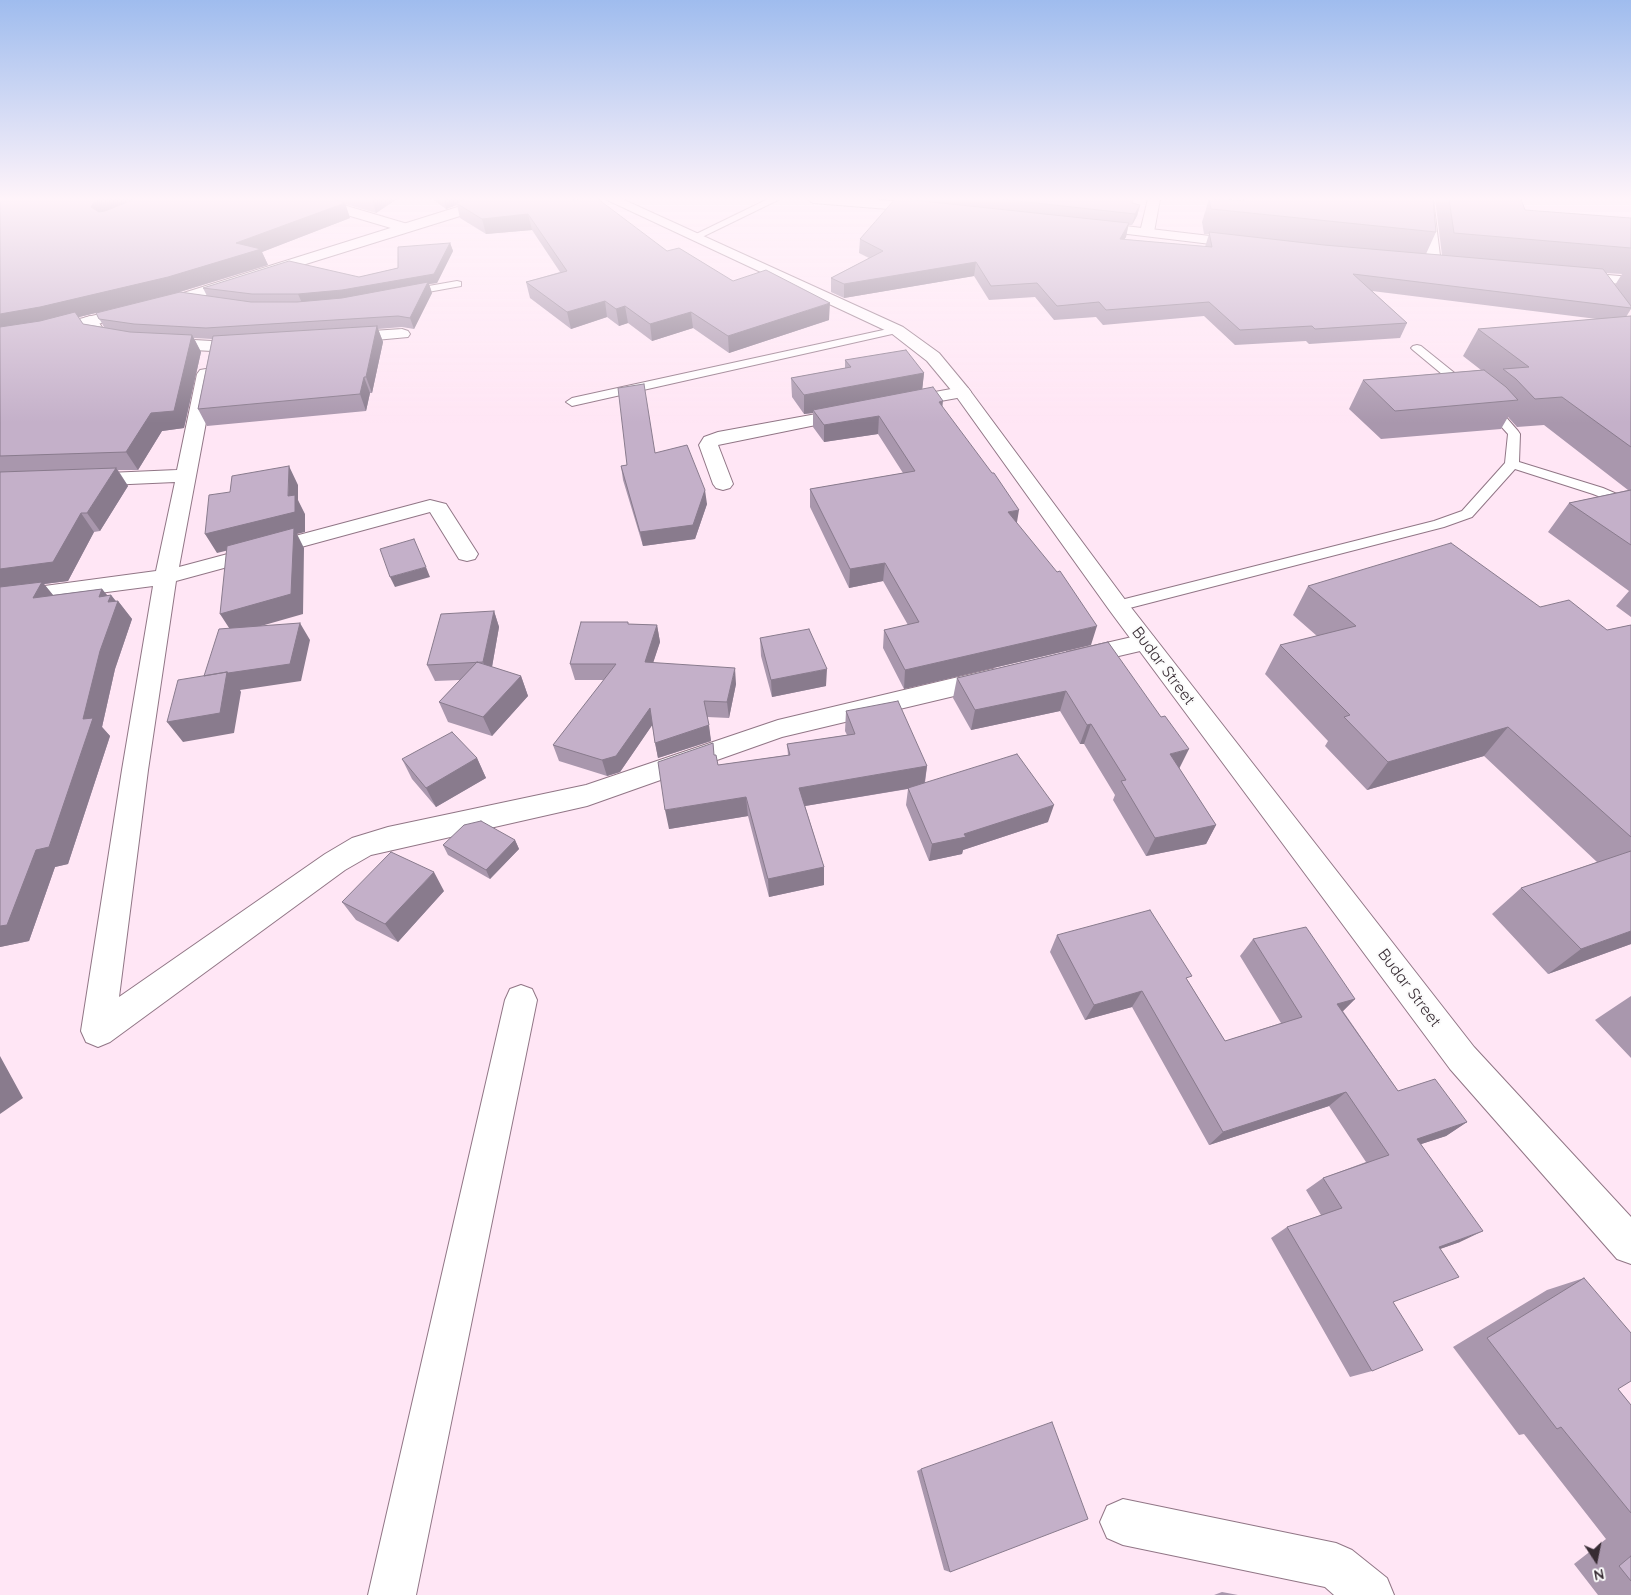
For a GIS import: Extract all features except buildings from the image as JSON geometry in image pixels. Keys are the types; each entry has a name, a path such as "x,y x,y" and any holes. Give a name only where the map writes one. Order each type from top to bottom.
{"street":[{"path":"0,339 51,331 182,298 261,273"},
{"name":"Budar Street","path":"774,273 897,330 933,358 962,392 1145,642 1462,1058 1631,1245"},
{"path":"1561,275 1631,282"},
{"path":"1600,279 1610,293"},
{"path":"90,321 100,336 140,342 212,346 259,343"},
{"path":"326,339 402,334"},
{"path":"212,346 166,577 135,770 98,1031 335,862 362,846 388,838 587,795 778,729 1019,672"},
{"path":"884,406 962,392"},
{"path":"723,484 708,445 711,441 718,438 864,410"},
{"path":"69,481 186,476"},
{"path":"0,599 166,577 430,506 439,508 467,554"},
{"path":"1048,665 1145,642"},
{"path":"392,1595 522,1000"},
{"path":"1123,1522 1336,1566 1370,1595"}],"lane":[{"path":"392,295 456,284"},
{"path":"182,298 210,302"},
{"path":"572,402 897,330"},
{"path":"1118,606 1439,524 1467,514 1512,464 1514,434 1494,411 1418,348"},
{"path":"1512,464 1598,490 1631,505"}]}
